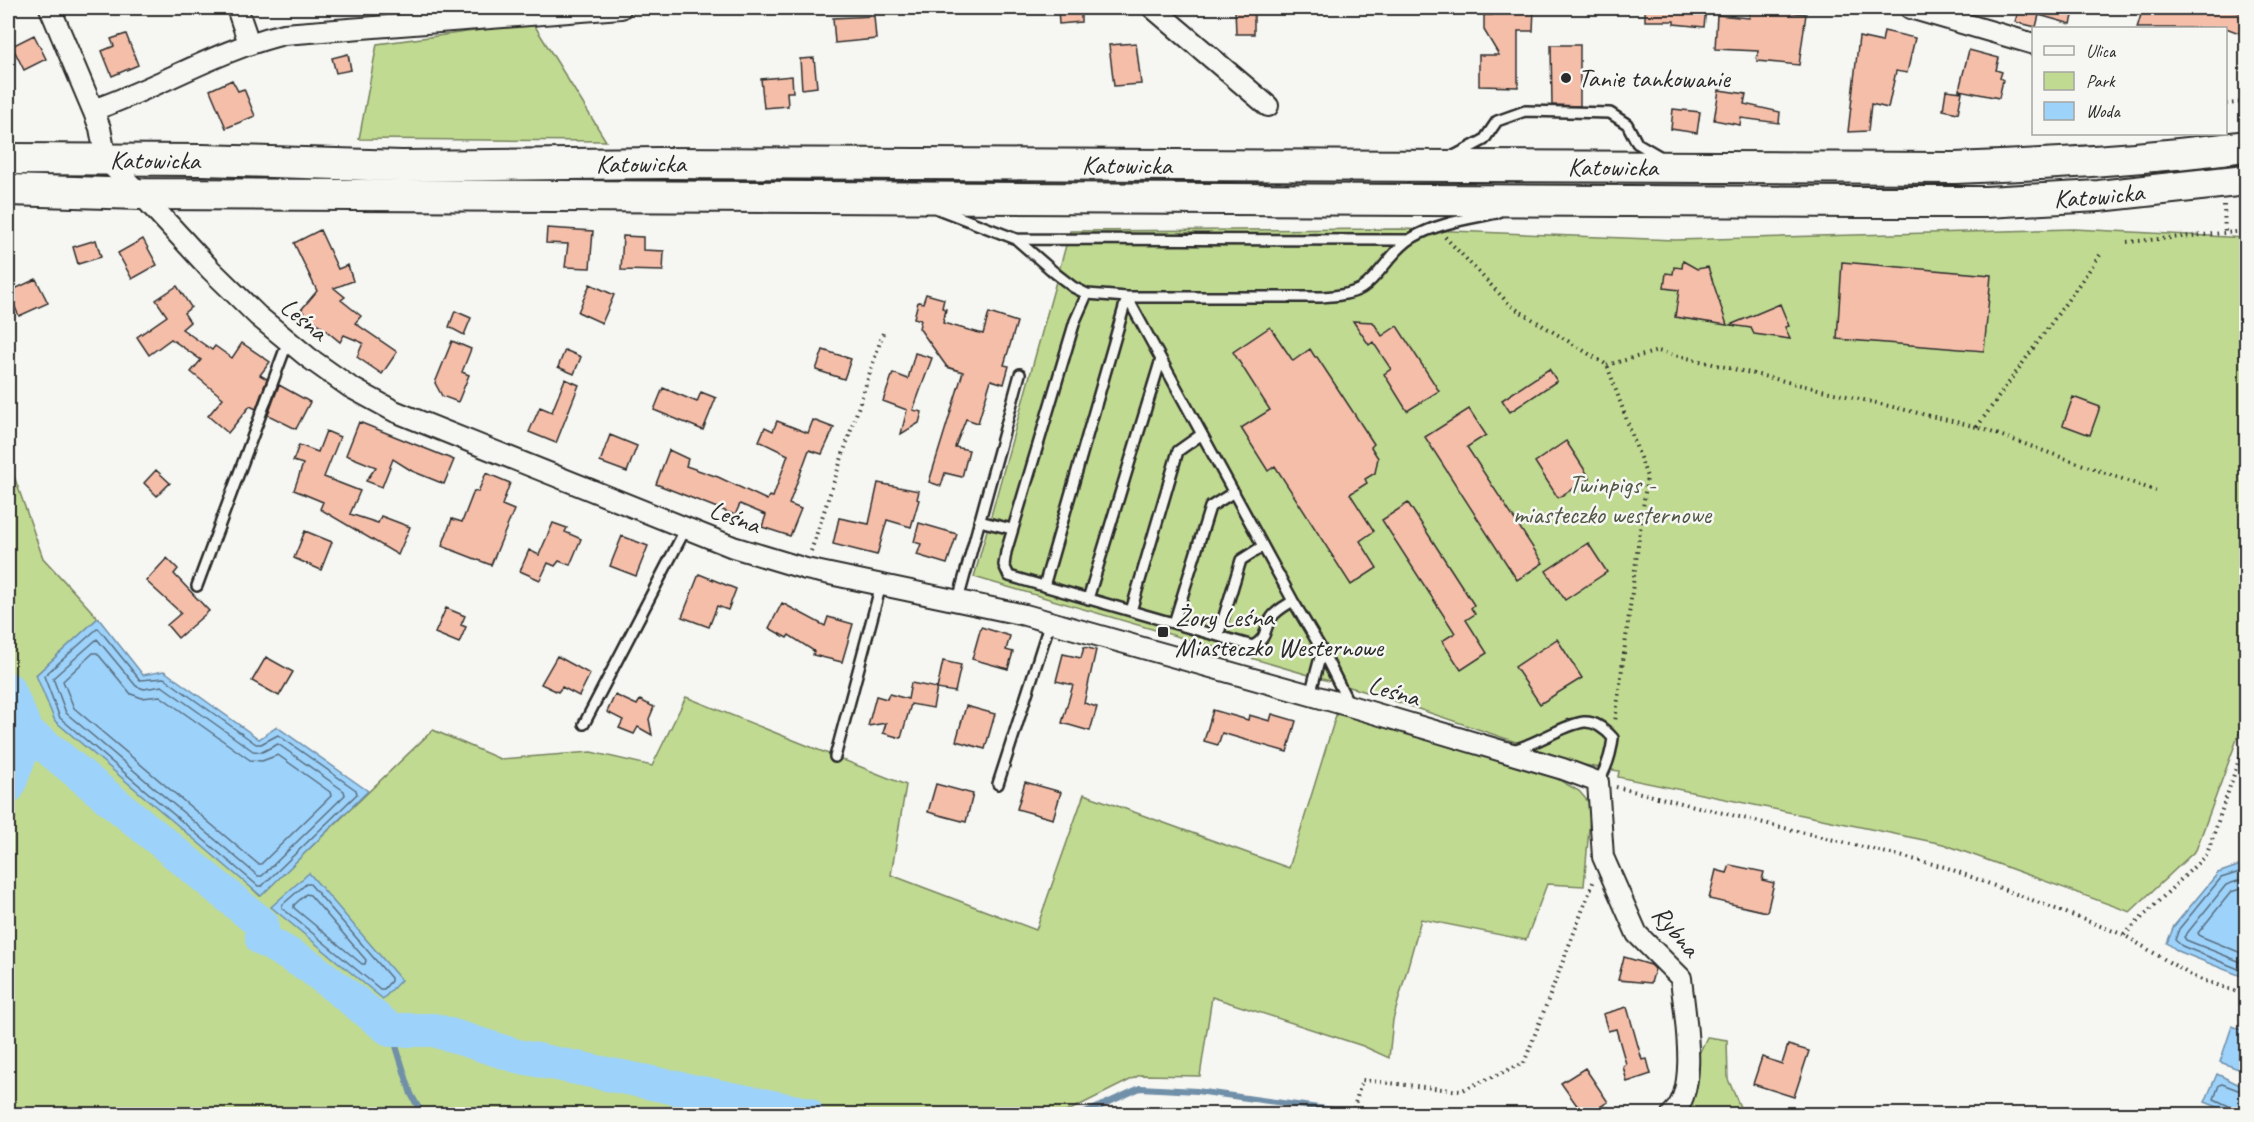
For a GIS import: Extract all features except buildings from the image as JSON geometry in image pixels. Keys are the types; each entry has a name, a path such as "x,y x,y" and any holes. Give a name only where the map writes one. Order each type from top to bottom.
{"main road":[{"name":"Katowicka","path":"8,159 202,160 402,166 674,163 1967,168 2114,160 2247,146"},
{"name":"Katowicka","path":"8,190 140,194 1986,202 2099,196 2247,180"}],"street":[{"path":"50,8 100,128 106,160"},
{"path":"237,8 249,43"},
{"path":"93,110 121,100 249,43 284,34 621,8"},
{"path":"1153,8 1268,106"},
{"path":"1910,8 2032,43"},
{"name":"Leśna","path":"106,160 258,316 288,342 350,387 394,411 733,547 806,570 958,600 1050,622 1350,706 1563,769 1598,782"},
{"name":"Rybna","path":"1598,782 1603,857 1636,934 1681,978 1688,1080 1684,1097 1672,1114"}],"lane":[{"path":"1434,167 1484,140 1497,121 1525,111 1610,113 1627,124 1637,143 1678,168"},
{"path":"904,198 953,214 1016,239 1073,287 1088,294 1127,297 1344,295 1362,288 1409,240 1437,228 1547,201"},
{"path":"1016,239 1409,240"},
{"path":"1088,294 1075,321 1012,529 1004,565 1010,576 1253,646 1263,640 1270,618 1293,601"},
{"path":"1127,297 1322,650 1350,706"},
{"path":"1044,586 1127,297"},
{"path":"196,586 288,342"},
{"path":"1088,599 1161,359"},
{"path":"958,600 1020,374"},
{"path":"1131,611 1178,451 1202,434"},
{"path":"1174,623 1210,507 1234,492"},
{"path":"979,521 1012,529"},
{"path":"584,724 686,528"},
{"path":"1218,636 1241,560 1263,546"},
{"path":"835,757 881,585"},
{"path":"998,784 1050,622"},
{"path":"1310,695 1322,650"},
{"path":"1503,752 1534,743 1573,725 1586,722 1597,724 1613,738 1611,756 1598,782"}],"path":[{"path":"2227,104 2247,102"},
{"path":"1437,228 1511,306 1607,365 1647,477 1613,738"},
{"path":"2127,242 2247,231"},
{"path":"1977,428 2100,255"},
{"path":"806,570 883,333"},
{"path":"1607,365 1659,351 1977,428 2156,491"},
{"path":"2124,935 2207,854 2244,745 2247,746"},
{"path":"1598,782 1945,867 2124,935 2194,977 2247,995"},
{"path":"1352,1114 1362,1080 1460,1091 1524,1063 1603,857"}],"green space":[{"path":"533,23 606,141 359,139 377,44"},
{"name":"Twinpigs - miasteczko westernowe","path":"1402,229 1675,240 2074,229 2246,238 2246,715 2196,850 2130,912 1943,844 1618,777 1619,771 1584,765 1377,695 974,577 1070,231"},
{"path":"8,459 43,558 98,618 36,675 260,896 433,730 500,759 591,752 652,766 686,697 906,785 891,875 1036,930 1084,794 1289,868 1337,712 1545,772 1579,791 1591,805 1584,886 1547,884 1526,940 1421,919 1393,1020 1389,1058 1363,1046 1212,997 1200,1076 1140,1075 1062,1114 8,1114"},
{"path":"1707,1037 1727,1040 1728,1079 1743,1114 1670,1114"}],"water":[{"path":"98,618 143,675 164,671 259,739 277,727 368,791 261,896 55,721 36,675"},
{"path":"2246,863 2246,978 2178,951 2167,943 2174,926 2218,873"},
{"path":"309,873 401,980 383,999 271,907"},
{"path":"2232,1026 2246,1031 2246,1072 2220,1062"},
{"path":"2217,1074 2246,1088 2246,1114 2235,1114 2205,1102"}],"waterway":[{"path":"8,689 28,734 8,787"},
{"path":"28,734 42,743 262,924 262,939 309,966 391,1030 434,1030 517,1056 807,1114"},
{"path":"391,1030 411,1094 422,1114"},
{"path":"1083,1114 1140,1088 1197,1091 1362,1114"}],"place":[{"name":"Tanie tankowanie","path":"1566,78"},
{"name":"Żory Leśna Miasteczko Westernowe","path":"1163,632"}]}
